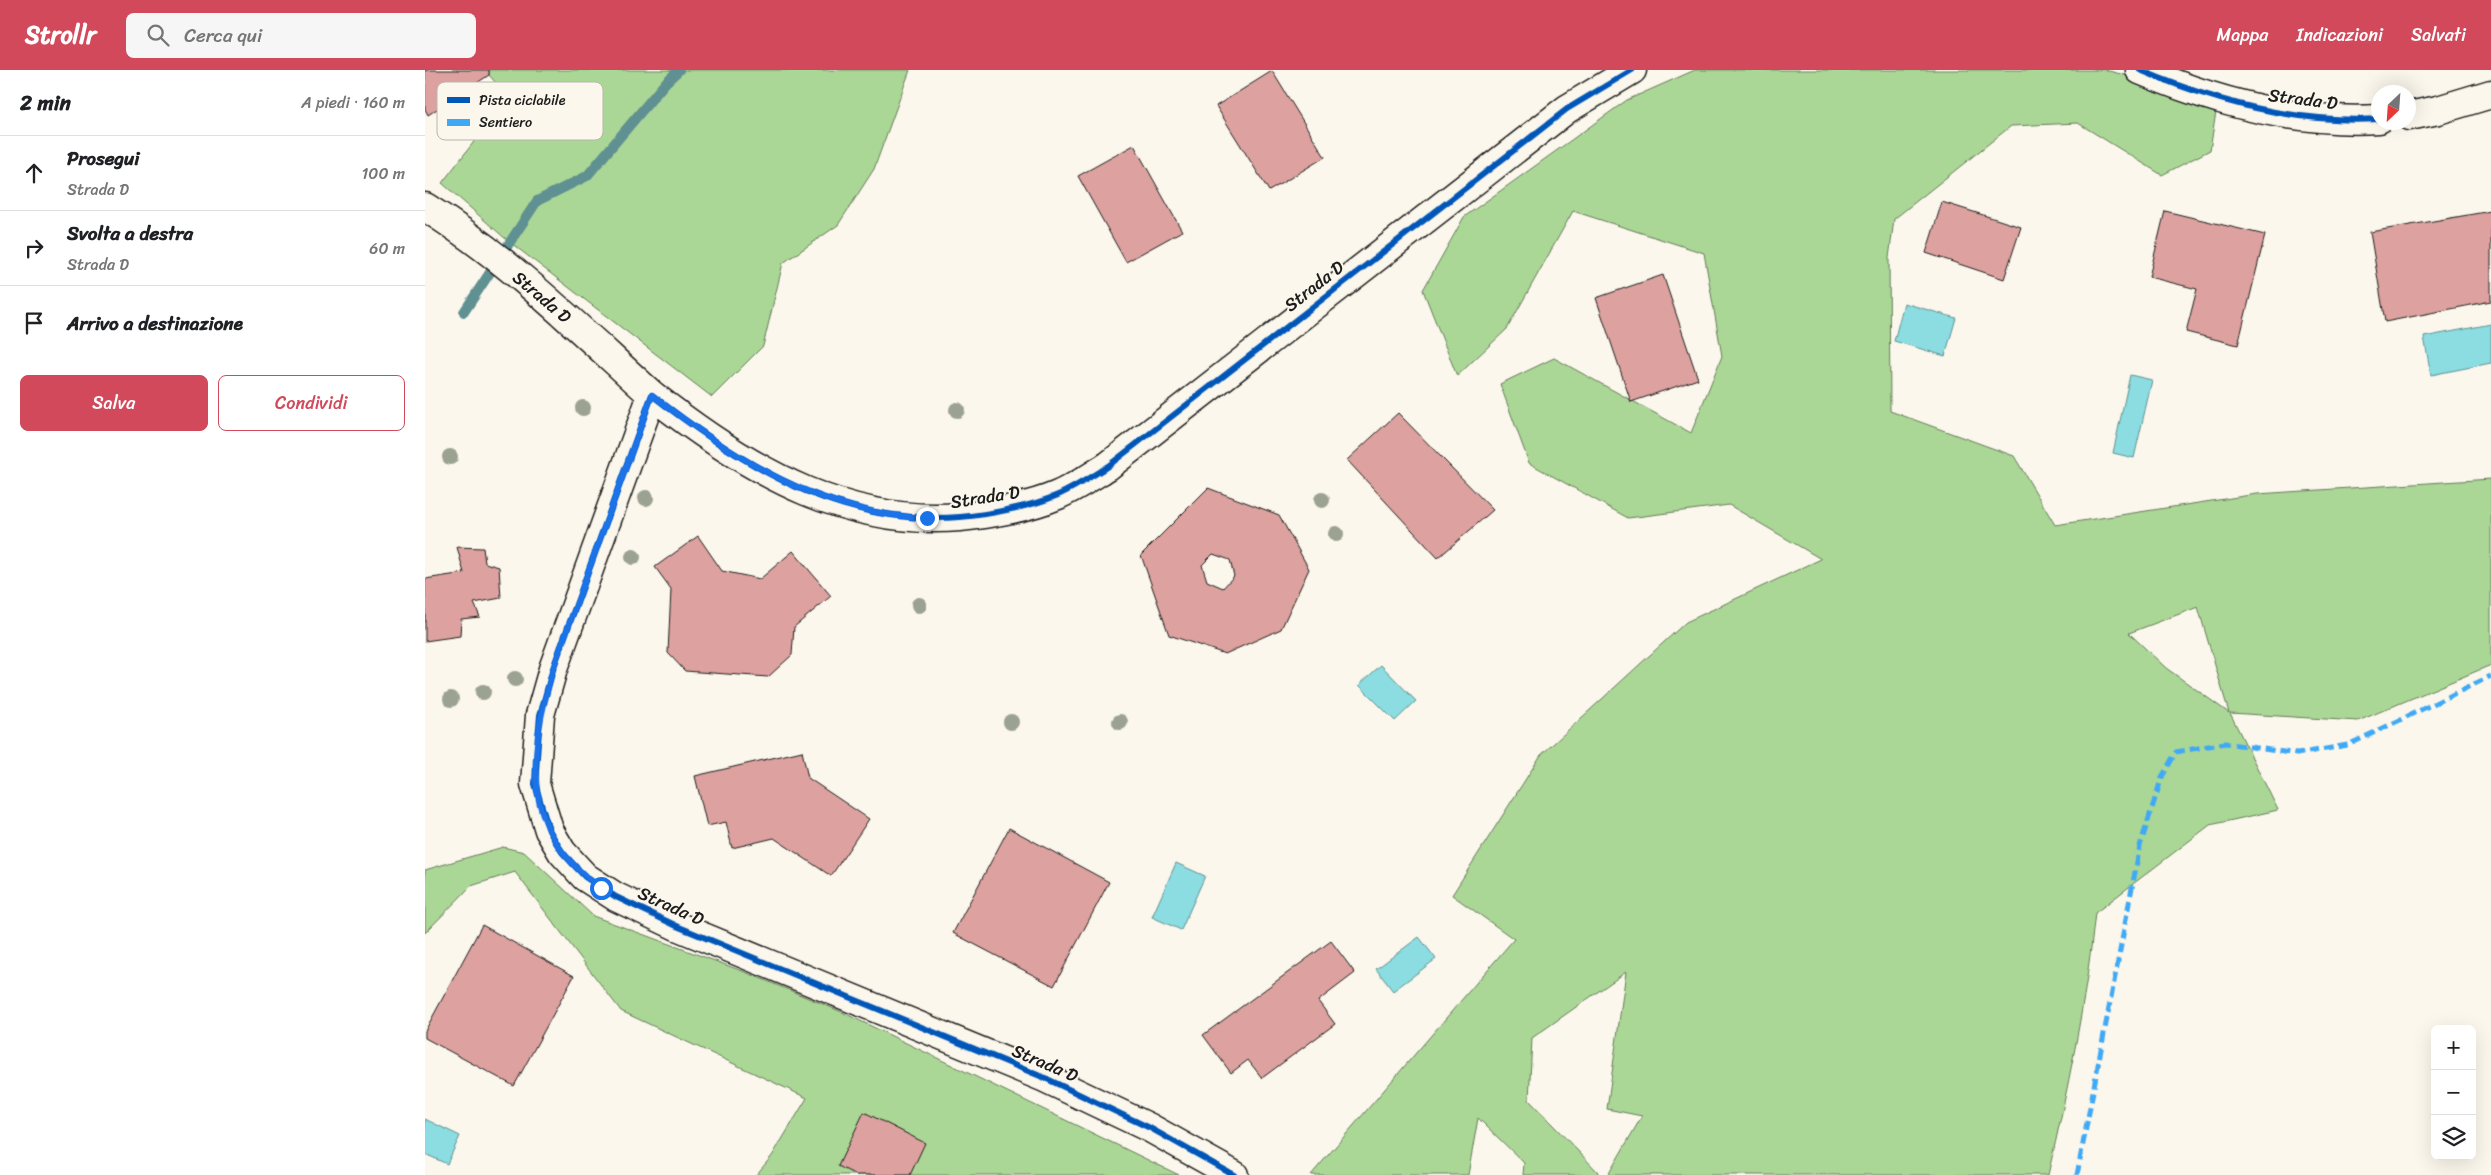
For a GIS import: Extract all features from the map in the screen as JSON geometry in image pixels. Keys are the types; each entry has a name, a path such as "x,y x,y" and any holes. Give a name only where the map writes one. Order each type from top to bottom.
{"street":[{"name":"Strada D","path":"425,207 546,298 652,395 724,449 755,467 792,485 851,507 902,518 975,516 1031,505 1058,495 1108,466 1567,109 1632,70"},
{"name":"Strada D","path":"2139,70 2218,99 2254,108 2315,118 2371,119"},
{"path":"2416,114 2491,94"},
{"name":"Strada D","path":"652,395 553,669 540,715 535,784 549,830 562,852 585,878 625,902 679,927 1045,1078 1150,1128 1233,1175"}],"green space":[{"path":"489,70 910,70 874,169 838,225 783,263 763,346 712,397 507,240 442,183 475,140 603,140 603,82 495,82 489,75"},
{"path":"1695,70 2105,70 2218,99 2210,150 2162,175 2078,123 2011,126 1894,219 1889,258 1890,411 2014,456 2055,525 2257,494 2491,479 2491,665 2358,721 2230,713 2278,810 2210,825 2095,913 2076,1045 2048,1175 1608,1175 1642,1116 1607,1109 1626,972 1532,1038 1529,1100 1598,1172 1597,1175 1523,1175 1524,1163 1478,1118 1468,1175 1311,1175 1514,939 1452,895 1541,755 1686,622 1821,559 1729,505 1628,518 1529,463 1500,384 1554,358 1691,433 1722,356 1704,253 1573,211 1507,329 1457,376 1423,290 1464,217 1627,100","holes":["2198,607 2229,713 2166,668 2129,633"]},
{"path":"503,847 524,852 593,916 745,972 842,1012 1179,1175 756,1175 772,1156 807,1098 621,1011 515,872 471,886 425,933 425,870"}],"water":[{"path":"1904,303 1956,318 1945,356 1894,341"},
{"path":"2491,324 2491,363 2431,375 2424,337"},
{"path":"2130,375 2152,380 2134,458 2113,453"},
{"path":"1381,665 1416,701 1395,721 1359,685"},
{"path":"1176,863 1205,876 1181,930 1152,917"},
{"path":"1419,937 1436,959 1393,991 1376,969"},
{"path":"425,1119 460,1136 447,1164 425,1154"}],"building":[{"path":"425,70 489,70 489,75 478,82 437,82 437,109 428,115 425,109"},
{"path":"1272,71 1325,157 1269,191 1216,106"},
{"path":"1134,145 1182,231 1126,262 1078,176"},
{"path":"1942,202 2021,227 2004,279 1926,253"},
{"path":"2165,211 2265,235 2238,345 2186,332 2197,289 2149,277"},
{"path":"2491,211 2491,301 2385,322 2370,232"},
{"path":"1663,275 1698,379 1631,402 1596,298"},
{"path":"1398,413 1493,510 1438,558 1347,460"},
{"path":"1208,488 1279,515 1309,569 1281,629 1225,654 1169,635 1141,555","holes":["1213,554 1230,560 1234,576 1223,588 1207,581 1202,565"]},
{"path":"698,536 722,571 760,579 793,551 831,596 794,627 792,655 768,677 685,671 668,653 671,589 655,567"},
{"path":"457,547 483,548 485,563 499,567 501,598 474,603 480,617 461,619 460,636 425,641 425,579 464,573"},
{"path":"802,751 808,778 869,819 831,876 774,838 732,848 726,822 707,826 695,776"},
{"path":"1009,828 1109,882 1054,986 953,933"},
{"path":"482,925 574,976 514,1086 425,1038 425,1031"},
{"path":"1331,941 1355,973 1318,1001 1335,1024 1262,1078 1248,1060 1231,1073 1203,1035"},
{"path":"864,1112 925,1143 910,1175 856,1175 838,1166"}],"waterway":[{"path":"464,312 537,201 587,176 666,82 679,70"}],"marked path":[{"path":"2077,1175 2140,846 2162,777 2176,752 2225,743 2297,754 2348,745 2491,676"}],"cycle path":[{"path":"1234,1175 1150,1128 1045,1078 679,927 616,897 585,877 562,852 549,830 535,784 540,715 553,669 652,395 727,449 766,472 807,491 848,506 892,515 937,518 985,514 1040,502 1058,495 1108,466 1567,109 1632,70"},
{"path":"2140,70 2197,92 2257,108 2317,118 2371,119"}],"route":[{"path":"601,888 585,878 562,852 549,830 540,807 535,784 537,738 540,715 553,669 652,395 724,449 785,482 851,507 902,518 927,518"}]}
